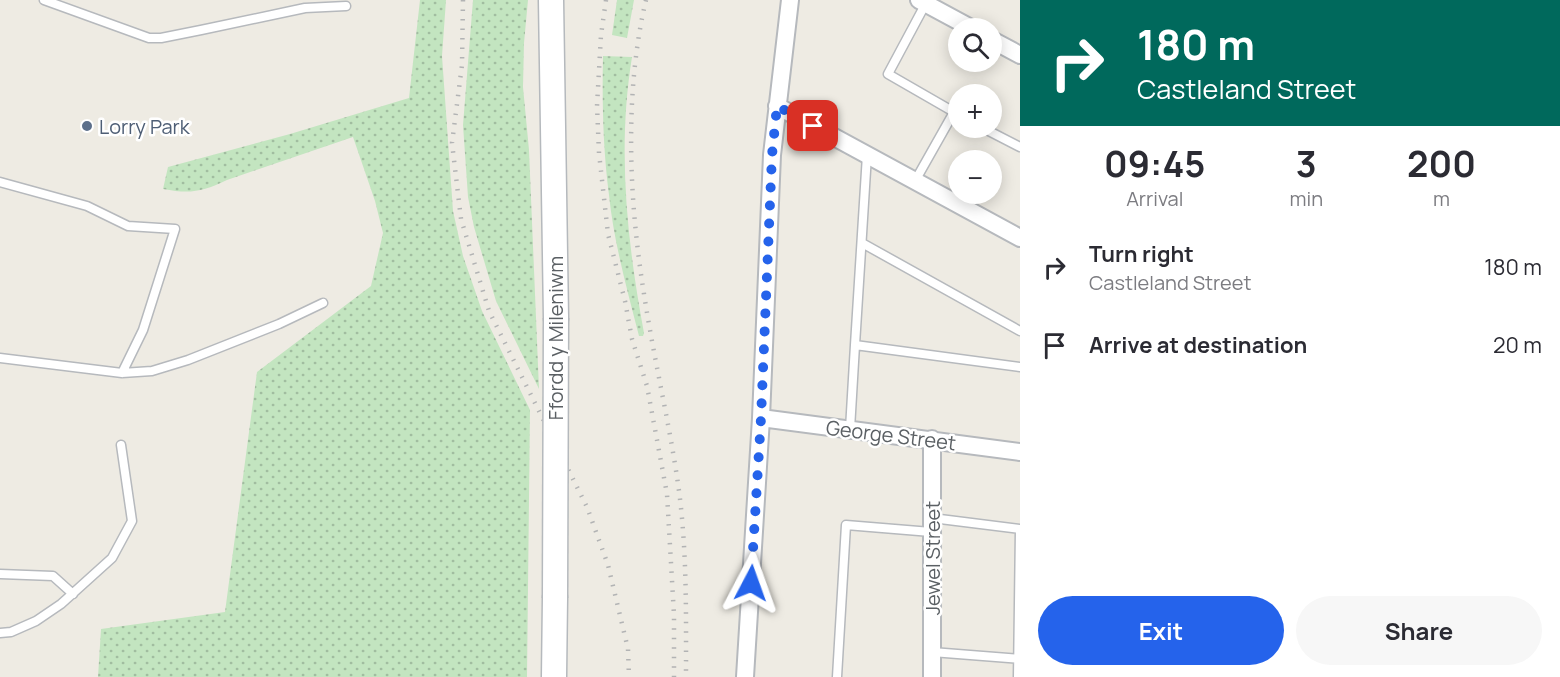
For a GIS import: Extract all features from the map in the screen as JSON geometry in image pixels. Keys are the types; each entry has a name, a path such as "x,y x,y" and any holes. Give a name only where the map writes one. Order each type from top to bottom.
{"street":[{"name":"Ffordd y Mileniwm","path":"551,0 556,318 554,677"},
{"path":"745,677 761,418 772,155 790,0"},
{"path":"924,1 954,18"},
{"path":"1002,45 1020,55"},
{"path":"777,106 1020,238"},
{"name":"George Street","path":"761,418 1020,452"},
{"name":"Jewel Street","path":"932,439 932,677"}],"lane":[{"path":"44,0 149,38 161,38 305,8 346,6"},
{"path":"924,1 888,74 948,108"},
{"path":"915,181 948,126"},
{"path":"1002,138 1020,147"},
{"path":"850,429 867,155"},
{"path":"0,182 87,206 129,226 175,229 143,330 122,373"},
{"path":"862,243 1020,331"},
{"path":"0,358 122,373 152,371 188,360 279,324 323,303"},
{"path":"855,345 1020,367"},
{"path":"0,633 11,632 36,621 73,594 112,558 132,520 121,445"},
{"path":"837,677 846,525 932,525 1020,529 1018,677"},
{"path":"0,574 53,576 73,594"},
{"path":"932,652 1019,659"}],"green space":[{"path":"420,0 446,0 442,56 453,211 463,256 482,311 530,410 527,677 98,677 101,629 225,612 257,372 371,286 383,233 375,201 353,137 196,191 163,189 168,167 290,134 409,98"},
{"path":"473,0 528,0 523,87 529,150 539,389 496,301 474,227 468,197 463,125"},
{"path":"617,0 634,0 627,38 612,35"},
{"path":"603,56 632,57 625,126 626,195 643,336 639,336 621,266 611,213 604,143"}],"railway":[{"path":"463,0 462,65 452,143 461,219 489,311 587,507 608,565 628,649 629,677"},
{"path":"606,0 601,35 597,106 599,153 608,234 632,339 647,386 667,494 674,615 674,677"},
{"path":"646,0 634,72 632,184 644,294 682,514 686,584 686,677"}],"place":[{"name":"Lorry Park","path":"87,126"}],"route":[{"path":"751,583 761,418 772,155 777,106 813,126"}]}
